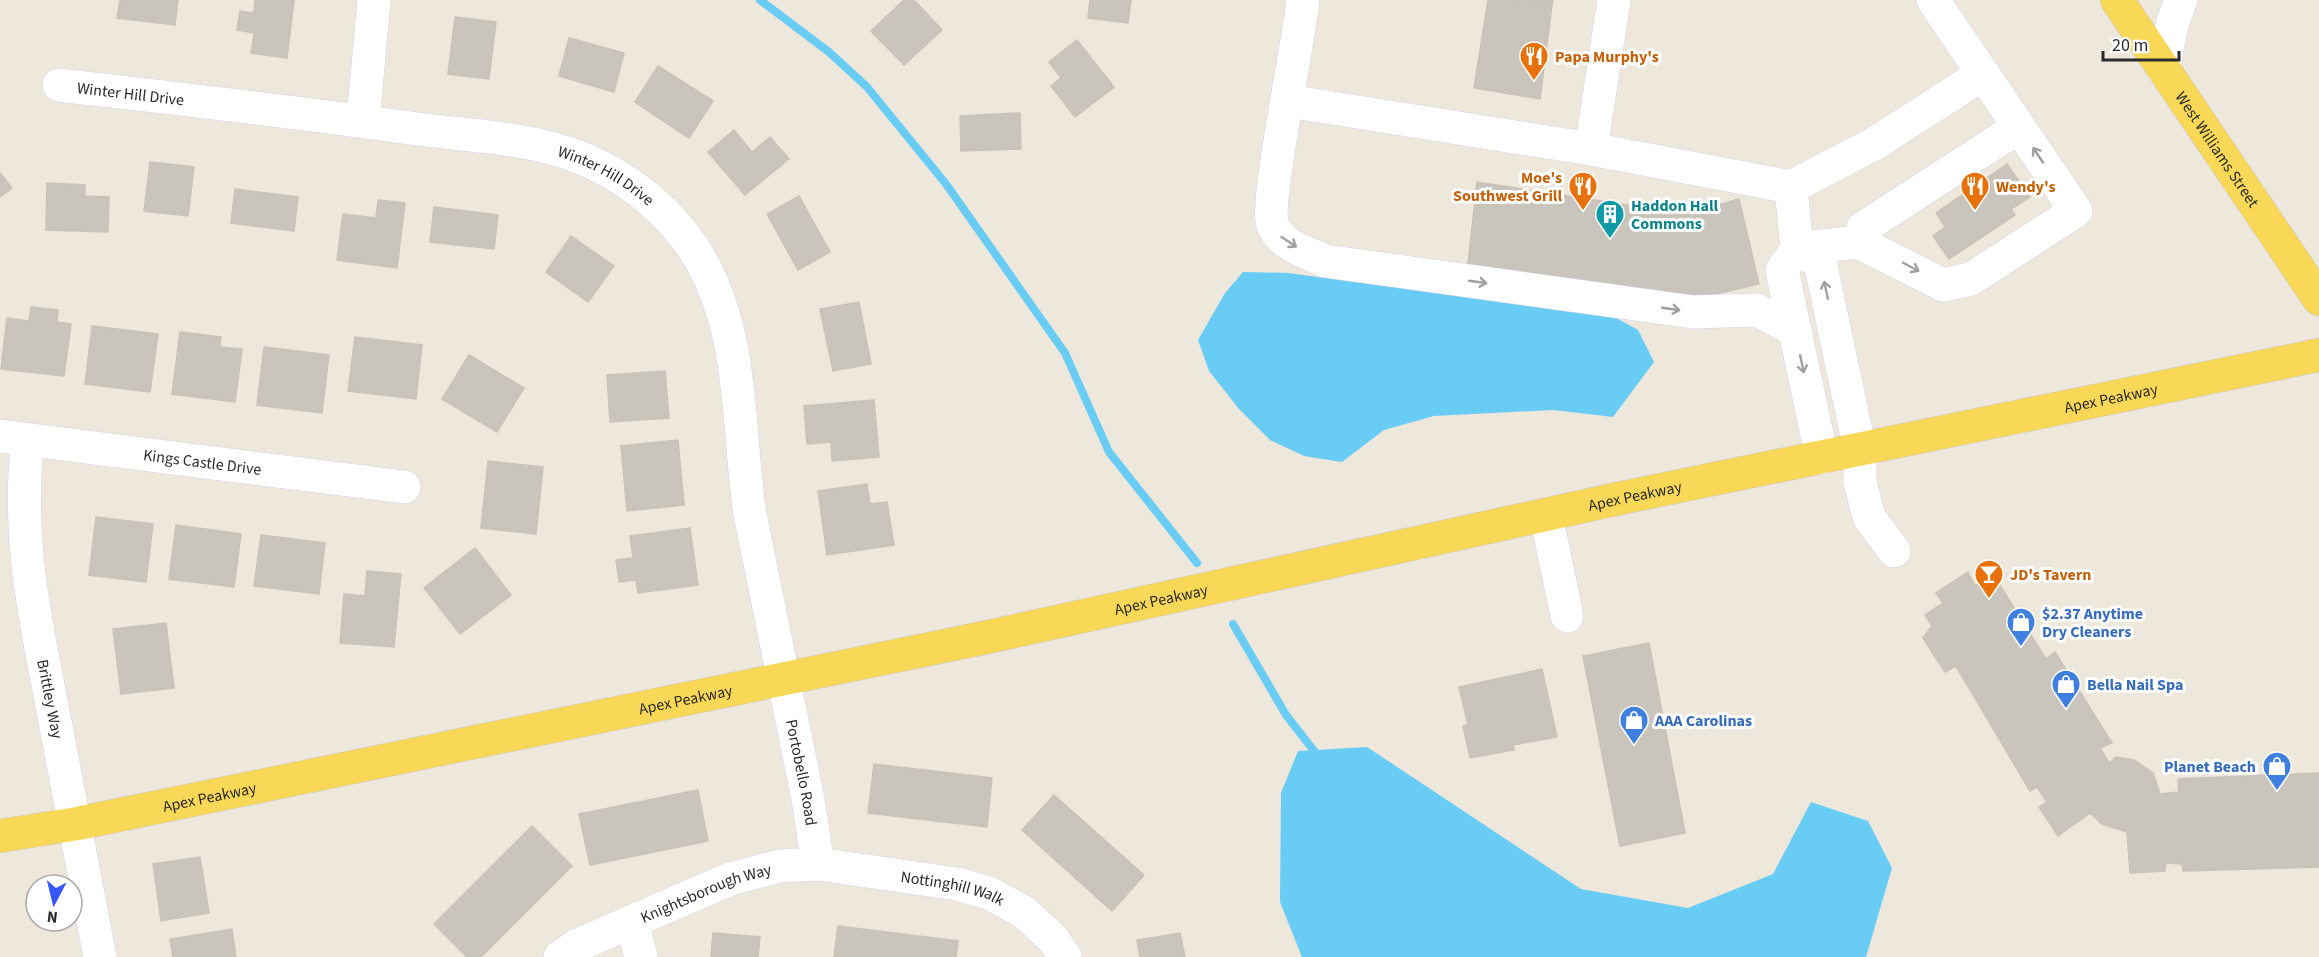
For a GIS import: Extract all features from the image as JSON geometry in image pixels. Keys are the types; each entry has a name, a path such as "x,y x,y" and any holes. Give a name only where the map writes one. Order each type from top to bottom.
{"main road":[{"name":"West Williams Street","path":"2116,0 2319,299"},
{"name":"Apex Peakway","path":"0,836 75,824 783,680 1168,599 1546,515 2319,355"}],"street":[{"path":"363,121 374,0"},
{"path":"1303,0 1274,191 1272,225 1284,241 1325,261 1693,312 1757,310 1794,330"},
{"path":"1591,149 1614,0"},
{"path":"1797,249 1858,242 1943,285 1971,279 2076,211 1933,0"},
{"path":"2163,69 2173,21 2181,0"},
{"path":"1288,101 1591,149 1791,187 1874,144 1983,74"},
{"name":"Winter Hill Drive","path":"59,85 363,121 542,146 573,154 612,173 637,191 666,215 689,242 722,308 739,383 743,466 783,680"},
{"path":"1858,242 1863,228 2019,127"},
{"path":"1791,187 1797,249 1782,270 1822,458"},
{"path":"1797,249 1820,262 1860,450 1860,482 1869,517 1894,551"},
{"name":"Kings Castle Drive","path":"14,438 404,487"},
{"name":"Brittley Way","path":"14,438 23,480 25,548 33,608 100,957"},
{"path":"1546,515 1567,616"},
{"name":"Portobello Road","path":"783,680 808,799 818,864"},
{"name":"Knightsborough Way","path":"641,957 632,923 730,879 754,871 780,866 818,864"},
{"name":"Nottinghill Walk","path":"818,864 957,885 989,893 1023,912 1053,939 1065,957"},
{"path":"560,957 576,946 632,923"}],"water":[{"path":"1243,272 1288,273 1369,284 1598,308 1638,330 1654,362 1613,417 1553,410 1434,416 1384,430 1342,462 1304,456 1270,440 1239,409 1209,371 1198,340 1225,293"},
{"path":"1367,747 1581,889 1688,908 1773,874 1811,802 1868,821 1892,868 1866,957 1302,957 1280,902 1281,793 1298,751"}],"building":[{"path":"120,0 178,0 175,25 117,18"},
{"path":"255,0 294,0 287,58 251,53 254,33 237,30 240,11 254,13"},
{"path":"904,0 914,0 942,30 904,65 871,31"},
{"path":"1090,0 1131,0 1128,23 1088,18"},
{"path":"1488,0 1517,0 1552,5 1540,99 1474,88"},
{"path":"1517,0 1553,0 1552,5"},
{"path":"455,17 496,22 489,79 448,74"},
{"path":"569,38 624,53 614,92 559,76"},
{"path":"1077,40 1114,87 1075,117 1051,86 1061,78 1049,62"},
{"path":"658,66 713,101 689,138 635,102"},
{"path":"1020,113 1021,149 961,151 960,116"},
{"path":"734,130 752,152 770,137 789,159 745,195 708,152"},
{"path":"150,162 194,167 188,216 144,211"},
{"name":"Wendy's","path":"2007,164 2030,197 2011,209 2015,215 1949,259 1933,236 1945,227 1936,213"},
{"path":"0,173 12,188 0,197"},
{"name":"Haddon Hall Commons","path":"1477,182 1687,214 1739,199 1759,284 1694,299 1468,264"},
{"path":"47,183 85,185 85,196 109,197 108,232 46,230"},
{"path":"235,189 298,197 294,231 231,223"},
{"path":"799,196 830,252 798,270 767,214"},
{"path":"378,200 405,203 397,268 337,260 343,214 376,218"},
{"path":"434,207 498,215 494,249 430,242"},
{"path":"571,236 614,266 588,302 546,272"},
{"path":"859,302 871,364 833,371 820,309"},
{"path":"31,307 58,310 57,322 71,324 64,376 1,369 7,318 29,321"},
{"path":"92,326 158,334 150,392 85,384"},
{"path":"180,332 221,337 220,347 242,349 235,402 172,394"},
{"path":"355,337 422,345 416,399 348,391"},
{"path":"264,347 329,355 322,413 257,405"},
{"path":"469,355 524,388 497,432 442,399"},
{"path":"665,371 669,418 610,422 607,375"},
{"path":"874,400 879,457 832,461 831,442 807,444 804,406"},
{"path":"678,440 684,505 627,511 621,446"},
{"path":"488,461 543,467 536,534 481,528"},
{"path":"867,484 870,504 887,502 894,545 827,555 818,491"},
{"path":"96,517 153,524 146,582 89,575"},
{"path":"176,525 241,534 234,587 169,579"},
{"path":"690,528 698,585 638,593 636,580 619,582 616,560 633,558 630,536"},
{"path":"261,535 325,543 319,594 254,586"},
{"path":"475,548 511,595 460,634 424,588"},
{"path":"367,571 401,574 394,647 340,643 344,594 365,596"},
{"path":"1968,572 1975,586 1993,574 2046,659 2055,652 2112,743 2100,748 2109,763 2116,757 2134,760 2153,773 2160,794 2179,792 2178,779 2319,773 2319,867 2183,871 2182,864 2166,863 2165,871 2130,873 2127,832 2102,824 2090,813 2058,836 2039,807 2047,802 2037,787 2030,791 1956,666 1945,672 1923,638 1932,626 1925,615 1943,603 1936,593"},
{"path":"166,623 174,688 121,694 113,629"},
{"name":"AAA Carolinas","path":"1649,643 1685,833 1620,846 1583,656"},
{"path":"1542,669 1557,737 1513,745 1514,750 1470,758 1463,726 1468,725 1459,687"},
{"path":"874,764 992,778 987,827 868,813"},
{"path":"698,790 708,841 590,865 579,814"},
{"path":"1054,795 1144,875 1112,911 1022,830"},
{"path":"532,826 572,866 481,957 467,957 434,924"},
{"path":"200,857 209,913 161,921 153,864"},
{"path":"838,926 958,941 956,957 834,957"},
{"path":"232,929 236,957 173,957 170,939"},
{"path":"713,933 760,937 758,957 711,957"},
{"path":"1180,933 1185,957 1140,957 1137,940"}],"waterway":[{"path":"760,0 829,52 867,87 946,184 1065,353 1109,452 1197,563"},
{"path":"1233,624 1286,715 1318,756"}],"place":[{"name":"Papa Murphy's","path":"1534,82"},
{"name":"Moe's Southwest Grill","path":"1583,212"},
{"name":"Wendy's","path":"1975,212"},
{"name":"Haddon Hall Commons","path":"1610,240"},
{"name":"JD's Tavern","path":"1989,600"},
{"name":"$2.37 Anytime Dry Cleaners","path":"2021,648"},
{"name":"Bella Nail Spa","path":"2066,710"},
{"name":"AAA Carolinas","path":"1634,746"},
{"name":"Planet Beach","path":"2277,792"}]}
